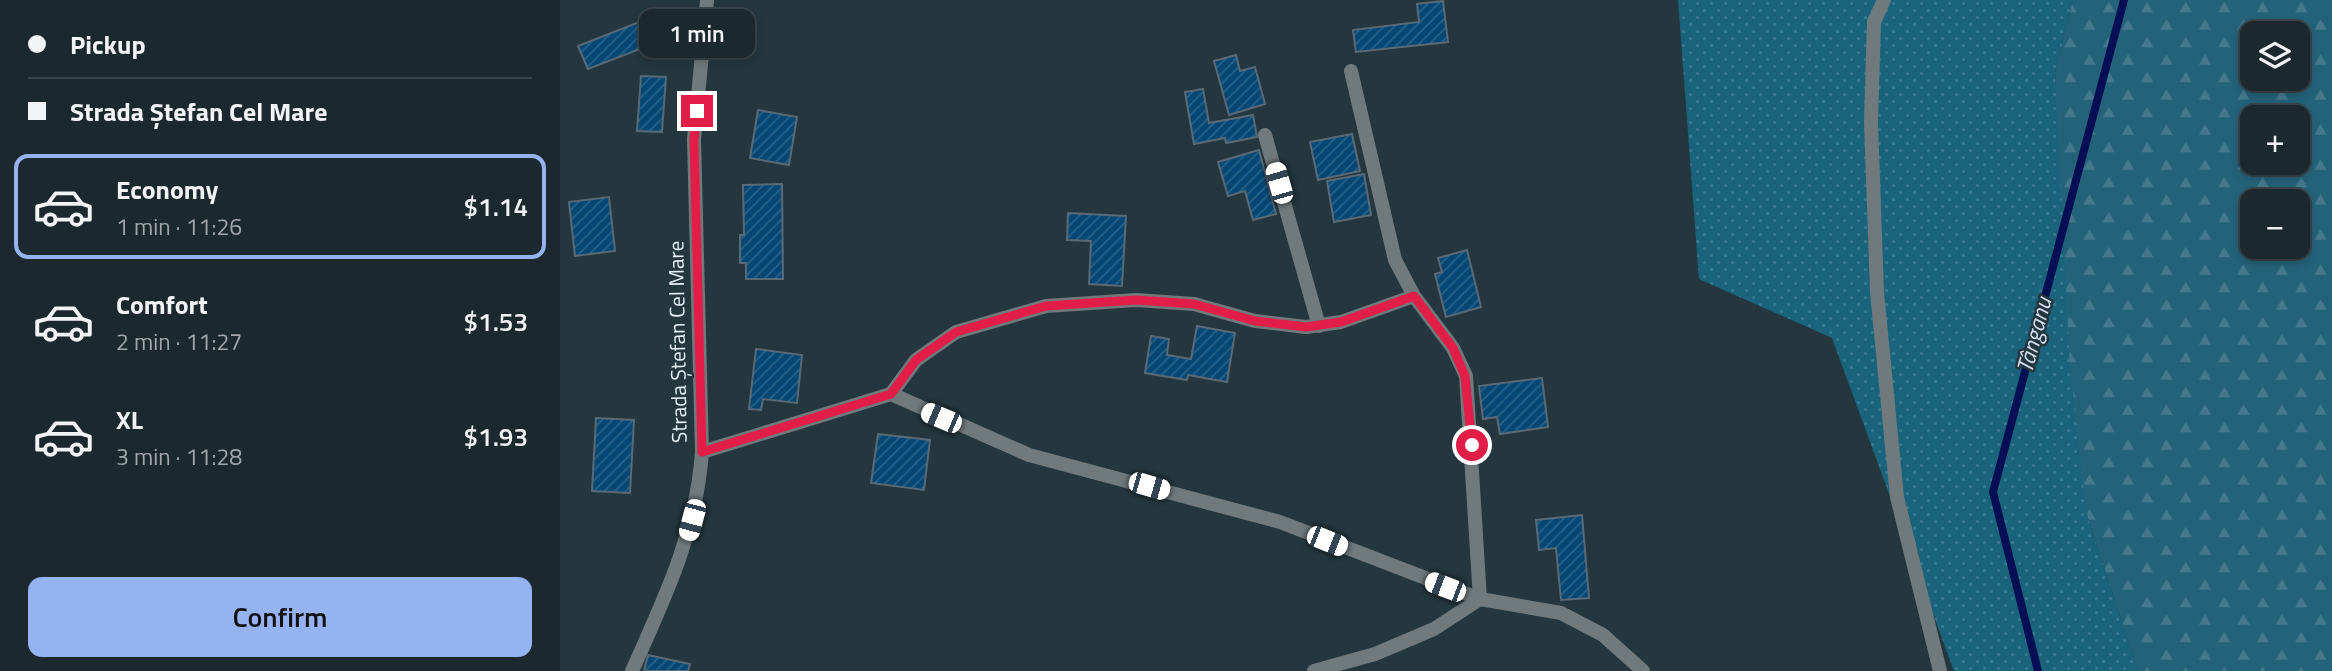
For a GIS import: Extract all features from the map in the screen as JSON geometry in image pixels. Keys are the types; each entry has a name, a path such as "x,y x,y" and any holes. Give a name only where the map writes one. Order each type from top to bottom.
{"street":[{"name":"Strada Ștefan Cel Mare","path":"632,671 686,544 699,495 702,452 694,139 707,0"},
{"path":"1884,0 1874,22 1871,122 1877,292 1897,497 1940,671"},
{"path":"1351,71 1395,260 1414,296 1453,348 1465,376 1480,599"},
{"path":"1265,135 1319,326"},
{"path":"702,452 891,394 916,360 946,338 1046,306 1136,300 1194,304 1284,326 1319,326 1341,322 1414,296"},
{"path":"891,394 1029,454 1280,522 1480,599 1560,613 1603,635 1643,671"},
{"path":"1314,671 1374,654 1434,629 1480,599"}],"shaded area":[{"path":"1678,0 2073,0 2055,72 2087,515 2138,671 1954,671 1832,338 1699,279"}],"green space":[{"path":"2073,0 2332,0 2332,671 2138,671 2087,515 2070,368 2055,72"}],"building":[{"path":"1443,1 1448,42 1356,52 1353,30 1419,22 1417,4"},
{"path":"657,15 666,39 588,69 578,46"},
{"path":"1236,55 1240,71 1255,67 1265,104 1229,115 1214,61"},
{"path":"641,76 666,77 662,132 637,131"},
{"path":"1203,89 1209,123 1253,115 1257,137 1226,143 1225,138 1194,144 1185,92"},
{"path":"758,110 797,117 789,165 750,158"},
{"path":"1352,134 1360,171 1318,180 1310,142"},
{"path":"1259,150 1276,214 1253,220 1245,191 1228,196 1218,162"},
{"path":"1364,174 1371,215 1334,222 1327,181"},
{"path":"782,184 783,279 746,279 746,263 740,263 740,235 744,235 743,185"},
{"path":"609,197 615,251 575,256 569,202"},
{"path":"1068,213 1126,216 1122,286 1089,284 1091,241 1067,240"},
{"path":"1467,250 1481,307 1446,317 1435,274 1442,272 1438,258"},
{"path":"1197,326 1235,333 1227,382 1188,375 1187,380 1145,373 1151,336 1169,339 1167,355 1191,359"},
{"path":"756,349 802,355 797,403 763,399 761,410 749,409"},
{"path":"1542,378 1548,427 1500,434 1497,417 1483,419 1479,386"},
{"path":"596,418 634,420 630,493 592,491"},
{"path":"878,434 930,440 924,490 871,483"},
{"path":"1582,515 1589,598 1561,600 1556,548 1539,550 1536,520"},
{"path":"648,655 690,664 688,671 644,671"}],"waterway":[{"name":"Tânganu","path":"2038,671 1993,492 2124,0"}],"route":[{"path":"697,111 694,139 702,452 891,394 916,360 935,344 956,332 1046,306 1136,300 1194,304 1255,321 1306,327 1341,322 1414,296 1453,348 1465,376 1472,445"}]}
